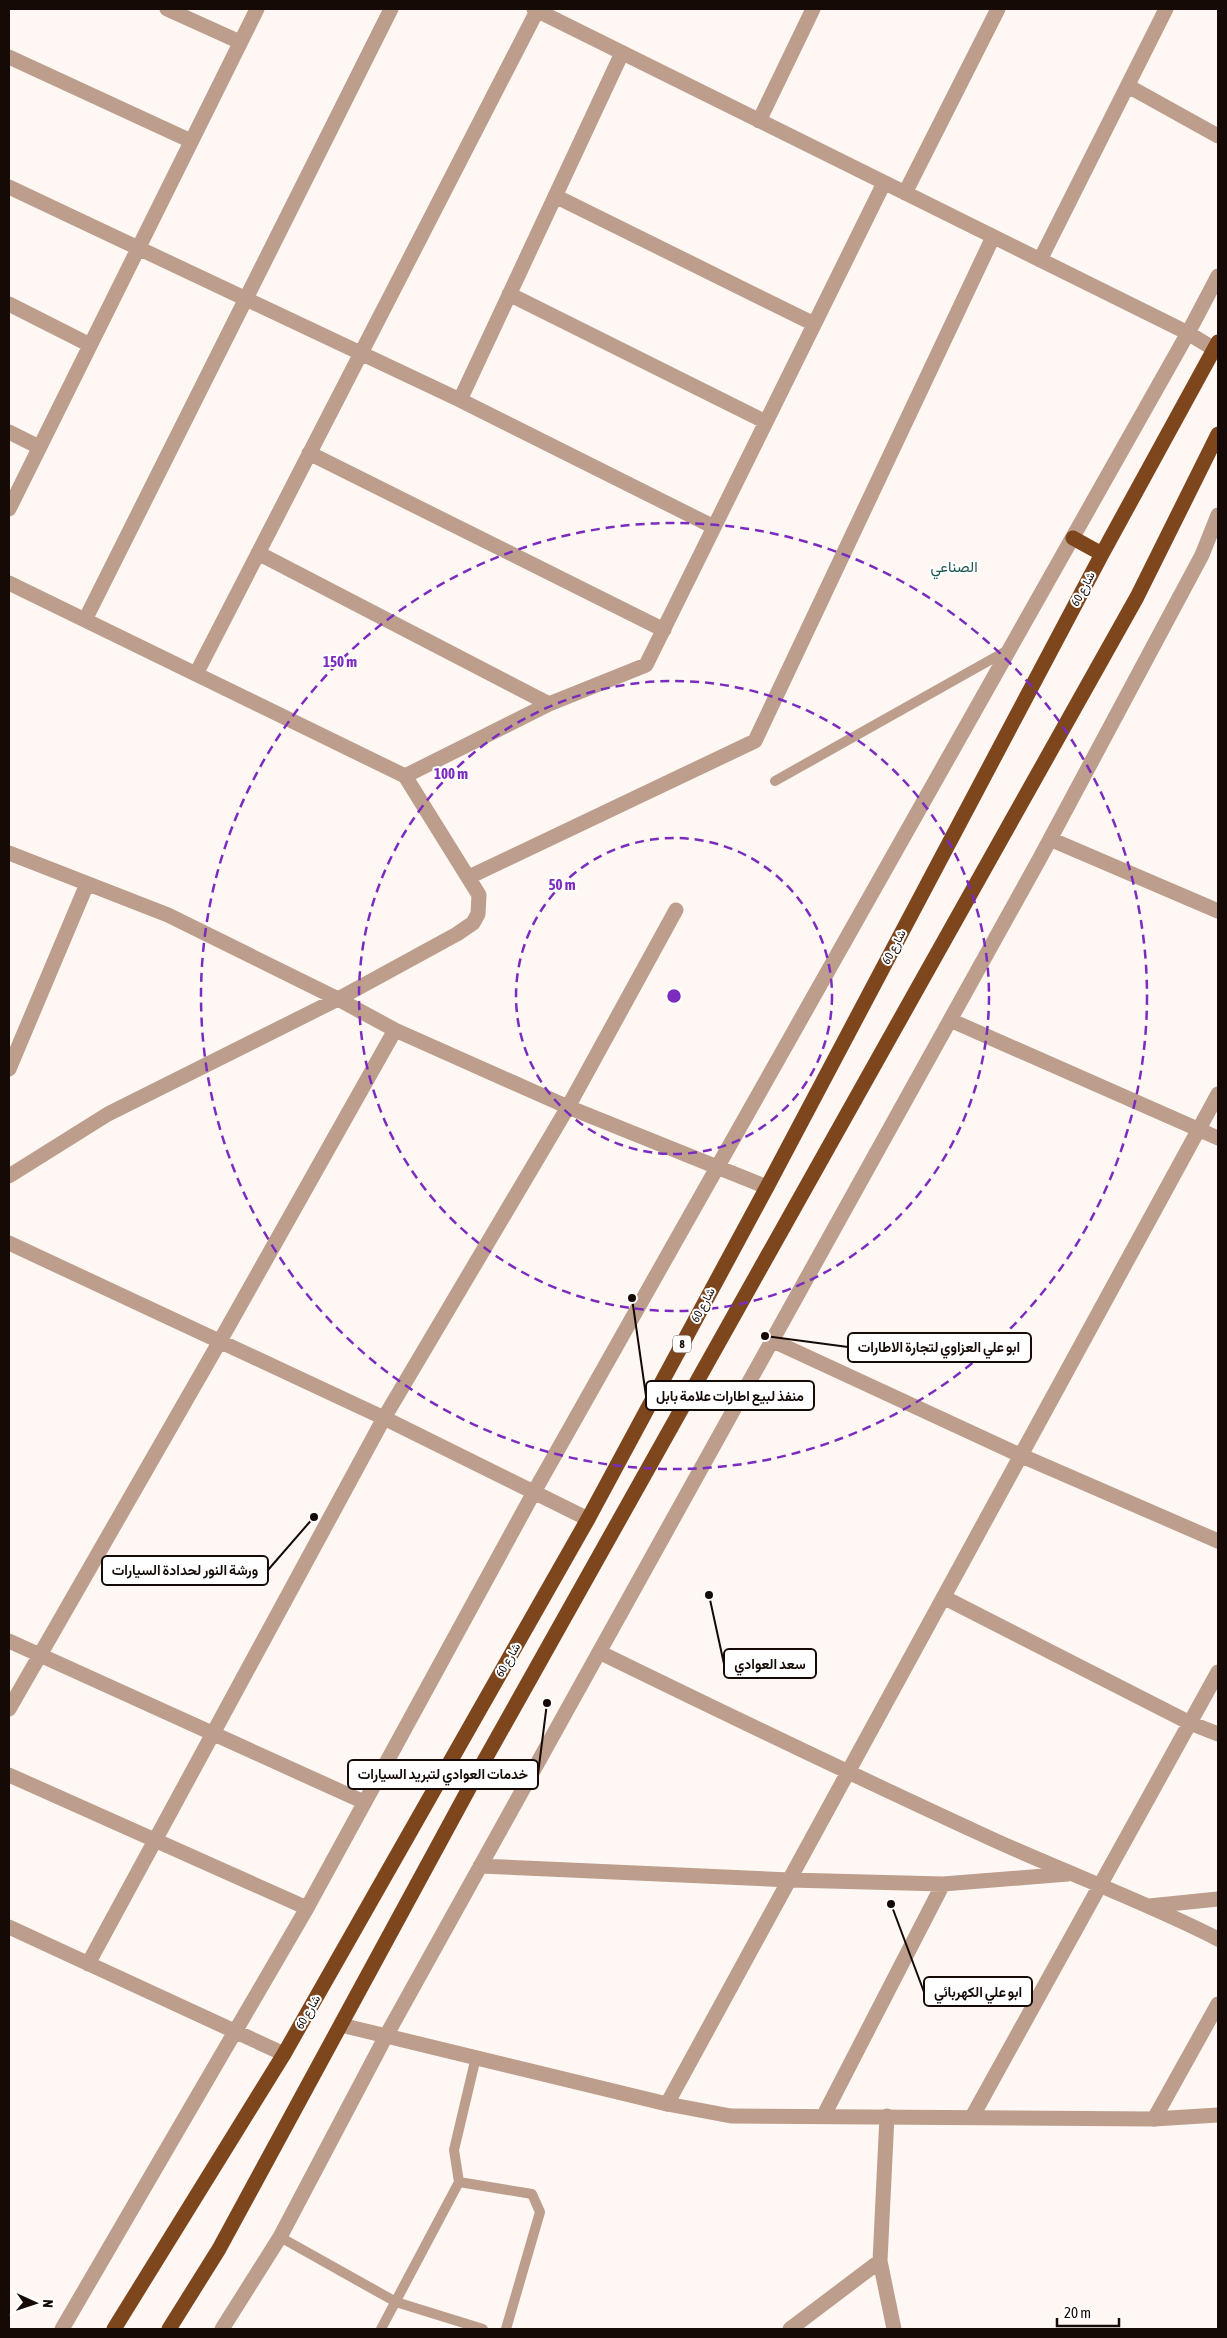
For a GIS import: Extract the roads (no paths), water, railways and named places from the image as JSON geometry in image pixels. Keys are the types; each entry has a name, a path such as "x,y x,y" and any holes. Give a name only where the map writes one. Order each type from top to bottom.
{"highway":[{"name":"شارع 60","path":"114,2329 284,2054 588,1519 767,1187 1102,554 1216,345"},
{"path":"170,2329 219,2249 484,1761 1137,597 1218,434"},
{"path":"1073,538 1102,554"}],"street":[{"path":"167,9 240,42"},
{"path":"9,509 257,9"},
{"path":"85,620 391,9"},
{"path":"196,674 361,355 536,9 993,237 1216,345"},
{"path":"759,121 813,9"},
{"path":"905,193 998,9"},
{"path":"1040,260 1166,9"},
{"path":"460,400 622,52"},
{"path":"9,57 191,141"},
{"path":"1128,86 1218,136"},
{"path":"405,776 549,704 646,665 884,183"},
{"path":"9,187 246,298 361,355 460,400 714,527"},
{"path":"555,196 814,324"},
{"path":"469,877 755,741 993,237"},
{"path":"62,2329 307,1908 534,1492 1073,538 1218,276"},
{"path":"509,294 766,422"},
{"path":"9,304 90,345"},
{"path":"9,432 39,447"},
{"path":"309,453 664,630"},
{"path":"222,2329 280,2236 386,2036 1050,839 1202,555 1218,515"},
{"path":"258,553 549,704"},
{"path":"9,583 405,776 469,877 479,895 480,905 473,922 457,934 338,999 108,1114 9,1176"},
{"path":"1050,839 1218,911"},
{"path":"9,853 168,915 338,999 395,1030 568,1107 767,1187"},
{"path":"9,1069 87,884"},
{"path":"88,1964 384,1418 568,1107 676,910"},
{"path":"950,1020 1218,1138"},
{"path":"9,1709 220,1341 395,1030"},
{"path":"667,2104 849,1774 1218,1094"},
{"path":"9,1243 384,1418 588,1519"},
{"path":"771,1340 1022,1456 1218,1541"},
{"path":"945,1598 1190,1723 1218,1734"},
{"path":"9,1641 364,1802"},
{"path":"599,1652 849,1774 1070,1874 1148,1906 1218,1939"},
{"path":"972,2117 1218,1672"},
{"path":"9,1775 307,1908"},
{"path":"480,1866 790,1880 942,1884 1070,1874"},
{"path":"824,2115 942,1884"},
{"path":"1148,1906 1218,1899"},
{"path":"9,1927 284,2054"},
{"path":"1154,2119 1218,2004"},
{"path":"341,2025 667,2104 732,2116 824,2115 1154,2119 1218,2115"},
{"path":"887,2116 880,2261 894,2329"},
{"path":"790,2329 880,2261"}],"lane":[{"path":"775,781 1009,649"},
{"path":"381,2329 459,2182 454,2150 476,2057"},
{"path":"459,2182 532,2194 540,2212 506,2329"},
{"path":"280,2236 396,2302 483,2329"}],"place":[{"name":"منفذ لبيع اطارات علامة بابل","path":"632,1298"},
{"name":"ابو علي العزاوي لتجارة الاطارات","path":"765,1336"},
{"name":"ورشة النور لحدادة السيارات","path":"314,1517"},
{"name":"سعد العوادي","path":"709,1595"},
{"name":"خدمات العوادي لتبريد السيارات","path":"547,1703"},
{"name":"ابو علي الكهربائي","path":"891,1904"}],"district":[{"name":"الصناعي","path":"954,566"}]}
